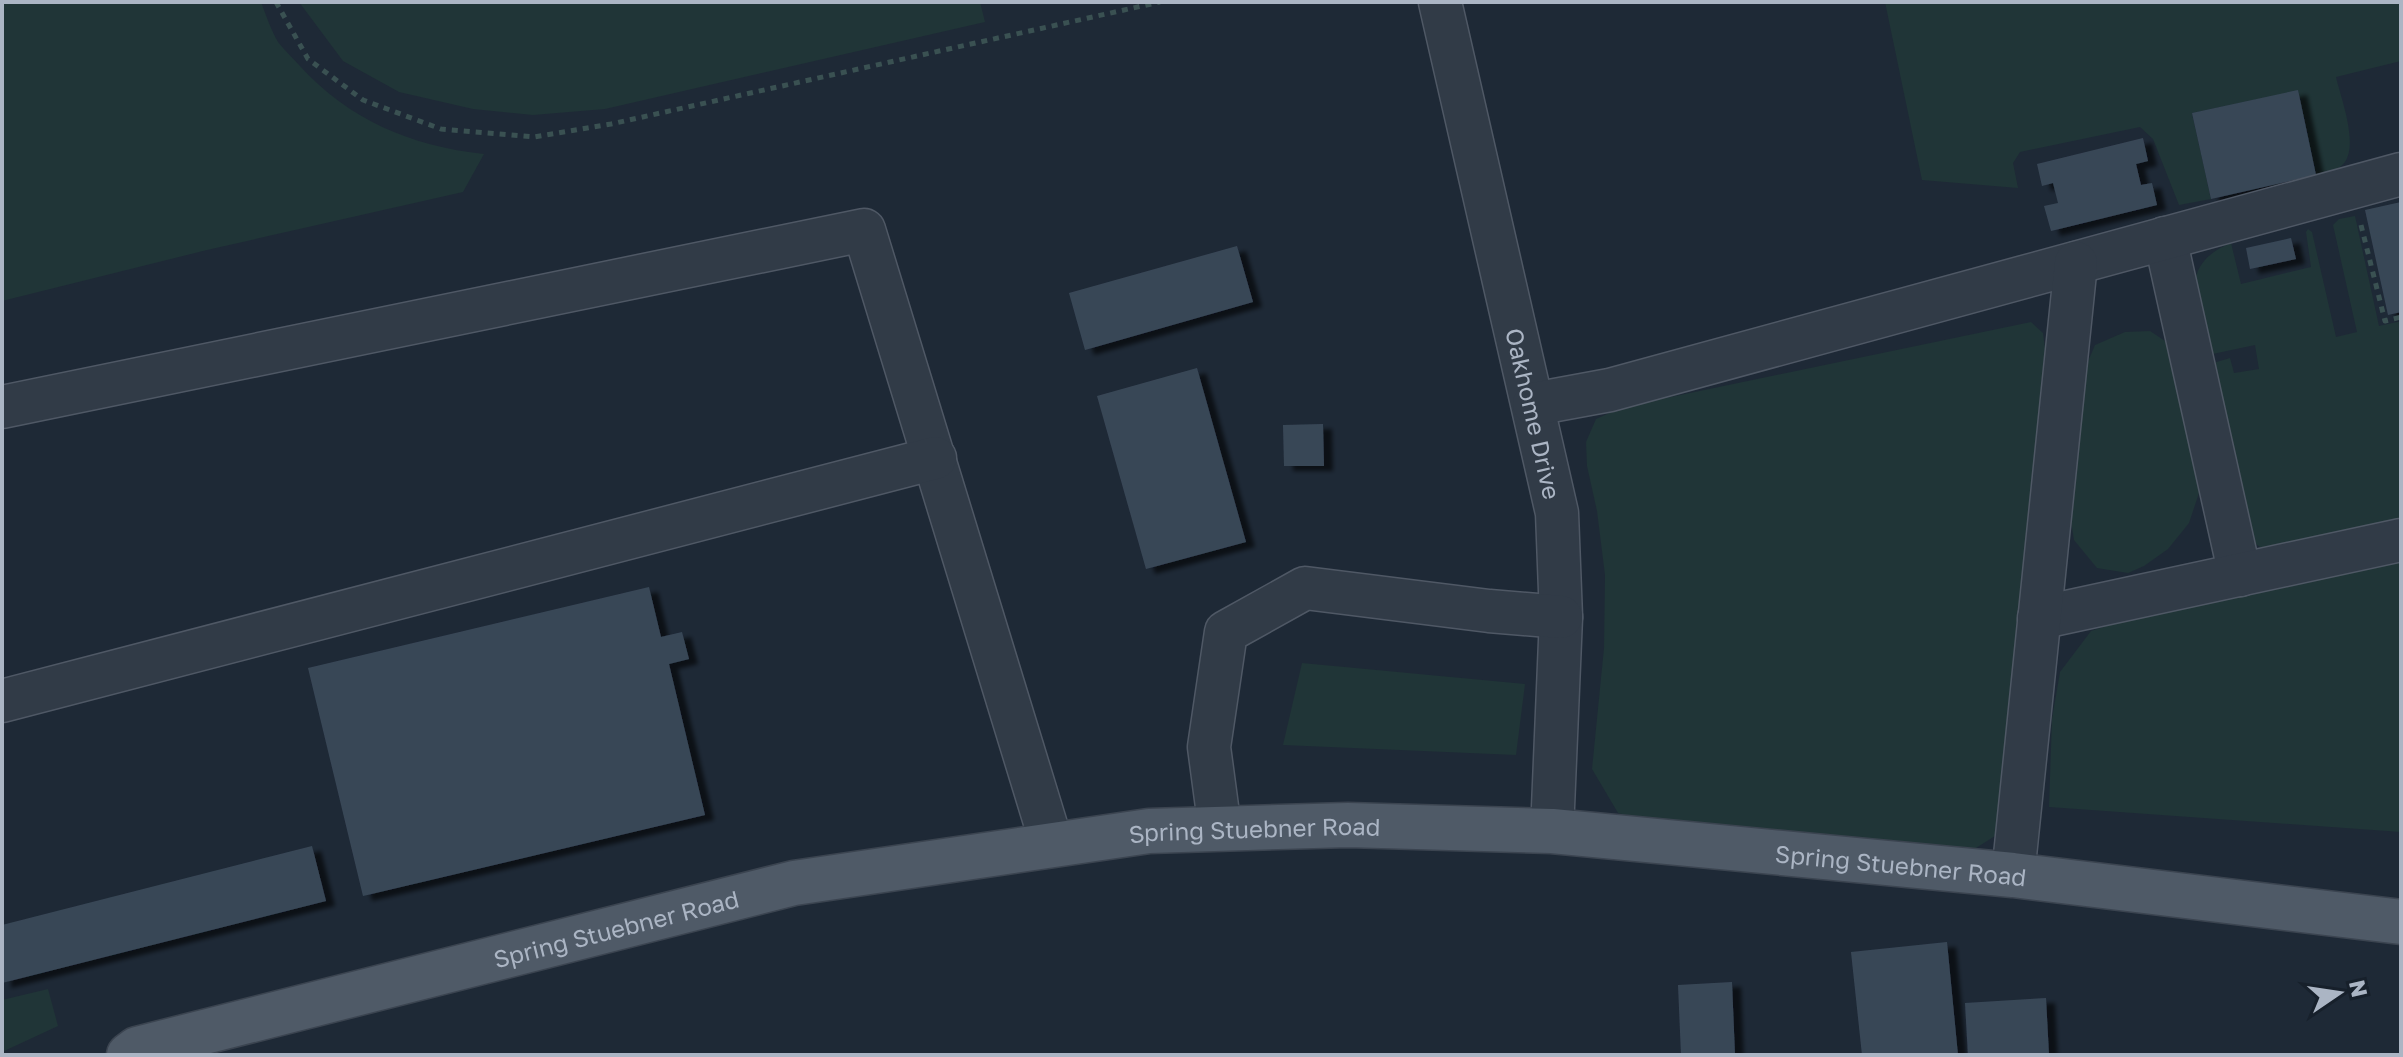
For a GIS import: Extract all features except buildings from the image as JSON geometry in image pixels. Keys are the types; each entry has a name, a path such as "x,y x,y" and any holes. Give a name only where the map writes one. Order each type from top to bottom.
{"main road":[{"name":"Spring Stuebner Road","path":"129,1055 152,1045 794,883 1149,831 1348,825 1552,831 2013,875 2401,922"}],"street":[{"name":"Oakhome Drive","path":"1440,2 1557,513 1561,617 1552,831"},
{"path":"1534,404 1610,390 2401,174"},
{"path":"2,407 864,230 1052,845"},
{"path":"2165,238 2240,575"},
{"path":"2013,875 2076,263"},
{"path":"2,701 935,458"},
{"path":"2039,618 2401,540"},
{"path":"1220,829 1209,747 1226,632 1305,588 1561,617"}],"path":[{"path":"276,2 308,59 363,100 441,129 534,137 611,124 1160,2"},
{"path":"2352,187 2385,321 2401,317"}],"green space":[{"path":"2,2 261,2 278,42 339,101 360,115 407,137 484,154 463,192 207,250 2,301"},
{"path":"299,2 980,2 985,22 605,109 533,115 473,109 399,92 343,61"},
{"path":"1885,2 2401,2 2401,61 2336,77 2348,125 2349,150 2340,167 2316,175 2298,91 2192,113 2211,199 2179,205 2153,139 2140,127 2020,152 2013,163 2018,188 1922,180"},
{"path":"2355,216 2379,326 2401,321 2401,526 2270,554 2249,539 2210,364 2230,358 2234,373 2259,369 2255,345 2208,355 2196,305 2196,276 2213,253 2231,243 2241,284 2311,267 2308,229 2312,232 2336,337 2357,332 2333,225 2339,219"},
{"path":"2031,322 2043,333 2045,348 2002,796 1995,836 1968,853 1654,823 1618,813 1592,769 1604,648 1605,575 1597,511 1587,466 1586,442 1596,419 1623,407"},
{"path":"2150,331 2171,345 2200,490 2189,523 2168,549 2128,573 2097,568 2074,540 2069,509 2084,371 2095,345 2125,332"},
{"path":"2401,554 2401,832 2049,807 2052,719 2060,672 2091,631 2162,608"},
{"path":"1302,663 1525,684 1516,755 1283,745"},
{"path":"48,989 58,1026 2,1052 2,1000"}]}
